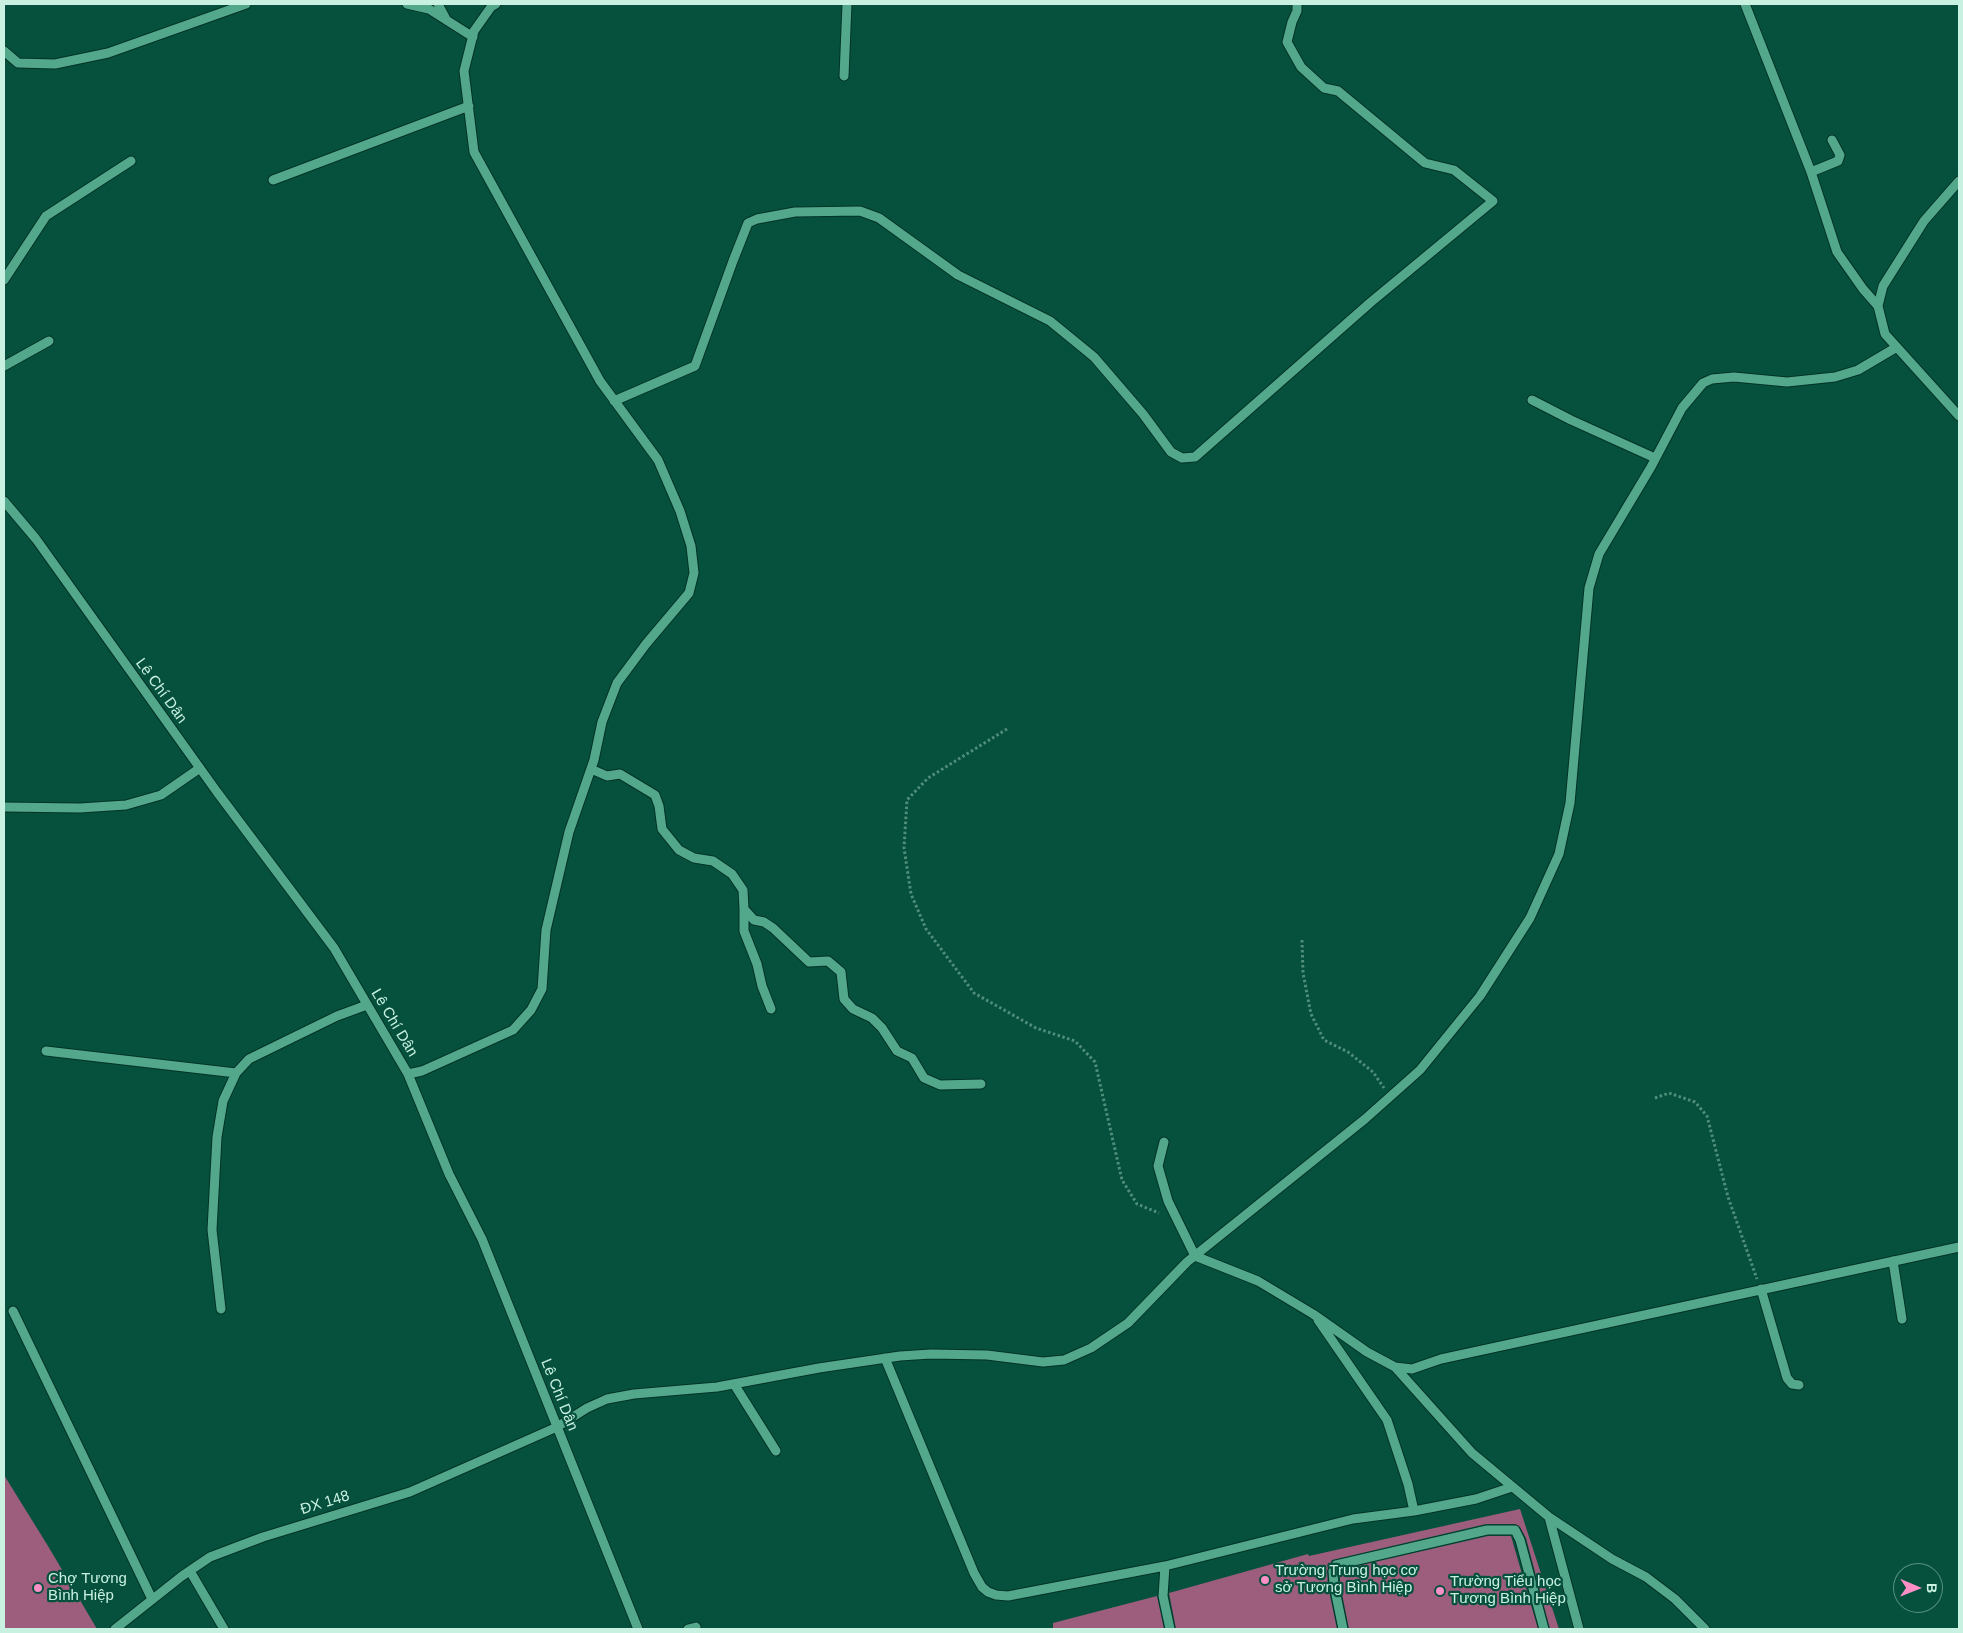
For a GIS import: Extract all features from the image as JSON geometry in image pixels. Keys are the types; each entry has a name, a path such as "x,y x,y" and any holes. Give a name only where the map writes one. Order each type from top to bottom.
{"street":[{"path":"4,51 18,63 55,64 108,53 246,4"},
{"path":"407,4 429,9 473,37"},
{"path":"438,4 447,20"},
{"path":"408,1074 422,1071 513,1030 532,1010 542,989 546,930 569,832 591,769 602,722 617,683 646,644 689,593 694,573 692,546 680,511 658,460 600,381 474,152 464,71 474,31 491,7 496,4"},
{"path":"844,76 847,4"},
{"path":"614,401 696,366 748,223 757,218 795,212 860,211 878,218 958,275 1050,321 1067,333 1094,357 1130,398 1171,452 1182,458 1195,457 1371,302 1493,201 1454,170 1425,163 1338,91 1324,88 1301,66 1288,42 1292,22 1297,11 1297,4"},
{"path":"1745,4 1811,172 1837,252 1863,289 1878,306 1885,334 1959,416"},
{"path":"273,180 469,106"},
{"path":"1811,172 1838,161 1840,155 1832,140"},
{"path":"4,280 46,216 131,162"},
{"path":"1878,306 1883,286 1924,221 1959,181"},
{"path":"4,366 49,342"},
{"name":"ĐX 148","path":"114,1629 210,1557 263,1537 410,1492 557,1427 587,1408 607,1400 634,1394 717,1388 819,1368 885,1358 931,1354 987,1356 1043,1362 1064,1360 1091,1348 1128,1323 1195,1256 1365,1119 1420,1070 1480,996 1530,918 1559,854 1570,803 1589,588 1598,554 1655,458 1682,408 1703,383 1712,379 1734,377 1787,382 1834,377 1858,370 1897,347"},
{"path":"1532,400 1655,458"},
{"name":"Lê Chí Dân","path":"4,501 36,539 200,768 334,948 408,1074 449,1174 482,1239 638,1629"},
{"path":"4,807 80,808 126,805 161,795 200,768"},
{"path":"591,769 607,776 620,774 655,795 659,806 662,829 679,850 694,858 713,861 732,874 743,890 744,931 771,1009"},
{"path":"744,909 754,920 764,922 773,928 809,962 828,961 841,972 844,999 853,1009 872,1018 882,1028 897,1051 912,1058 924,1078 940,1085 981,1084"},
{"path":"221,1309 212,1230 217,1137 223,1102 236,1073 249,1059 336,1016 367,1005"},
{"path":"46,1051 236,1073"},
{"path":"1164,1142 1158,1166 1168,1200 1195,1256 1258,1281 1313,1314 1367,1352 1395,1367 1472,1453 1549,1517 1612,1559 1646,1577 1675,1599 1705,1629"},
{"path":"1395,1367 1412,1369 1441,1358 1959,1247"},
{"path":"1893,1261 1902,1319"},
{"path":"1761,1289 1787,1378 1792,1384 1799,1385"},
{"path":"13,1311 152,1599"},
{"path":"1313,1314 1387,1420 1408,1484 1414,1511"},
{"path":"885,1358 974,1573 982,1587 996,1595 1008,1596 1166,1566 1353,1519 1414,1511 1476,1499 1512,1486"},
{"path":"734,1384 776,1451"},
{"path":"1549,1517 1579,1629"},
{"path":"1343,1629 1334,1585 1333,1570 1336,1565 1487,1530 1515,1530 1520,1540 1544,1629"},
{"path":"1166,1566 1163,1596 1170,1629"},
{"path":"190,1571 224,1629"}],"path":[{"path":"1007,729 928,778 907,800 904,848 911,894 926,929 974,993 1036,1028 1075,1041 1095,1062 1122,1180 1137,1204 1176,1219"},
{"path":"1302,940 1303,973 1311,1014 1324,1040 1348,1052 1373,1072 1390,1097"},
{"path":"1655,1098 1669,1092 1695,1102 1707,1116 1728,1197 1761,1289"}],"building":[{"name":"Chợ Tương Bình Hiệp","path":"4,1475 48,1546 97,1629 4,1629"},
{"name":"Trường Trung học cơ sở Tương Bình Hiệp","path":"1520,1509 1559,1629 1550,1629 1526,1538 1520,1527 1515,1524 1486,1524 1332,1560 1327,1571 1328,1586 1337,1629 1176,1629 1169,1593 1308,1554 1309,1556"},
{"name":"Trường Tiểu học Tương Bình Hiệp","path":"1488,1536 1511,1536 1538,1629 1349,1629 1340,1584 1340,1570"},
{"path":"1157,1596 1164,1629 1053,1629 1053,1623"}],"place":[{"name":"Trường Trung học cơ sở Tương Bình Hiệp","path":"1265,1580"},
{"name":"Chợ Tương Bình Hiệp","path":"38,1588"},
{"name":"Trường Tiểu học Tương Bình Hiệp","path":"1440,1591"}]}
